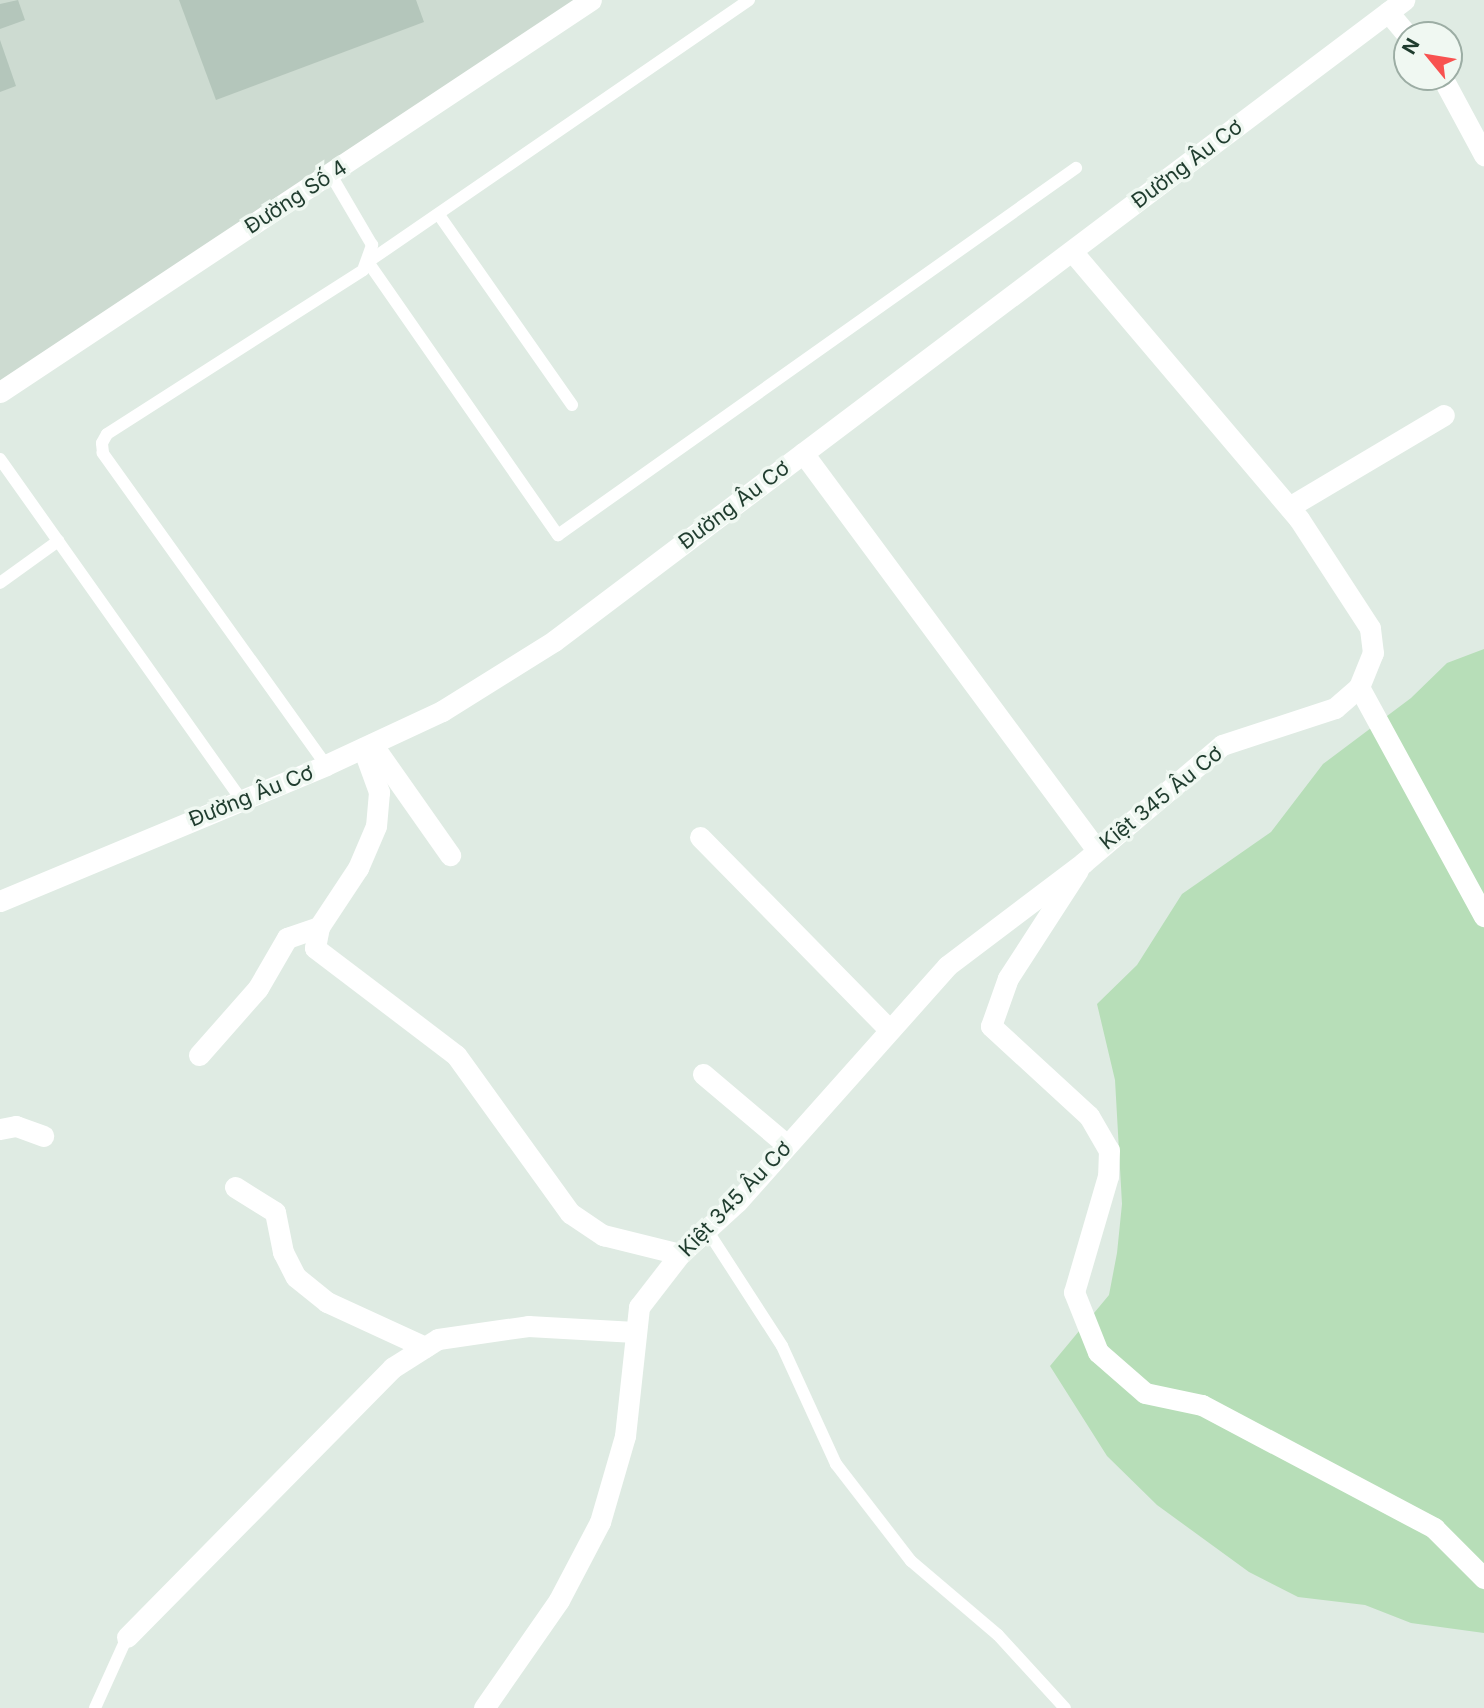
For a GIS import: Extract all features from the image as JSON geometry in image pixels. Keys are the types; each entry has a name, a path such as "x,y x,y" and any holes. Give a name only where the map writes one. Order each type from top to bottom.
{"street":[{"name":"Đường Số 4","path":"0,392 331,175 591,0"},
{"name":"Đường Âu Cơ","path":"0,901 326,765 442,711 554,641 1396,6"},
{"path":"1450,91 1484,155"},
{"name":"Kiệt 345 Âu Cơ","path":"635,1332 639,1307 680,1254 707,1230 787,1145 888,1028 947,966 1090,856 1222,745 1335,708 1359,687 1373,653 1370,628 1289,507 1072,251"},
{"path":"1289,507 1444,415"},
{"path":"803,453 1090,856 1008,978 992,1026 1089,1116 1109,1150 1108,1176 1074,1292 1098,1352 1145,1393 1202,1405 1434,1528 1484,1578"},
{"path":"1359,687 1484,916"},
{"path":"367,746 450,855"},
{"path":"367,746 379,792 376,826 358,868 319,927 315,948 456,1055 570,1213 603,1235 680,1254"},
{"path":"700,837 888,1028"},
{"path":"199,1055 258,988 287,938 319,927"},
{"path":"702,1074 787,1145"},
{"path":"0,1129 16,1126 43,1136"},
{"path":"235,1187 275,1212 283,1252 296,1277 327,1302 425,1347"},
{"path":"127,1637 392,1368 438,1339 472,1331 528,1326 635,1332 634,1385 625,1436 600,1522 559,1600 484,1708"}],"lane":[{"path":"326,765 103,453 107,434 439,215 749,0"},
{"path":"331,175 370,237 368,262 558,535 1076,168"},
{"path":"439,215 572,405"},
{"path":"0,459 241,799"},
{"path":"0,583 58,541"},
{"path":"707,1230 782,1346 836,1464 911,1561 998,1635 1065,1708"},
{"path":"95,1708 127,1637"}],"shaded area":[{"path":"0,0 592,0 0,392"}],"green space":[{"path":"1484,649 1484,1633 1411,1623 1365,1605 1298,1597 1249,1572 1157,1505 1107,1456 1050,1366 1109,1295 1117,1253 1122,1204 1115,1080 1097,1004 1137,965 1182,894 1271,832 1323,764 1411,698 1447,663"}],"building":[{"path":"18,0 25,20 0,29 0,4"},
{"path":"179,0 416,0 424,22 216,100"},
{"path":"0,40 16,86 0,92"}]}
